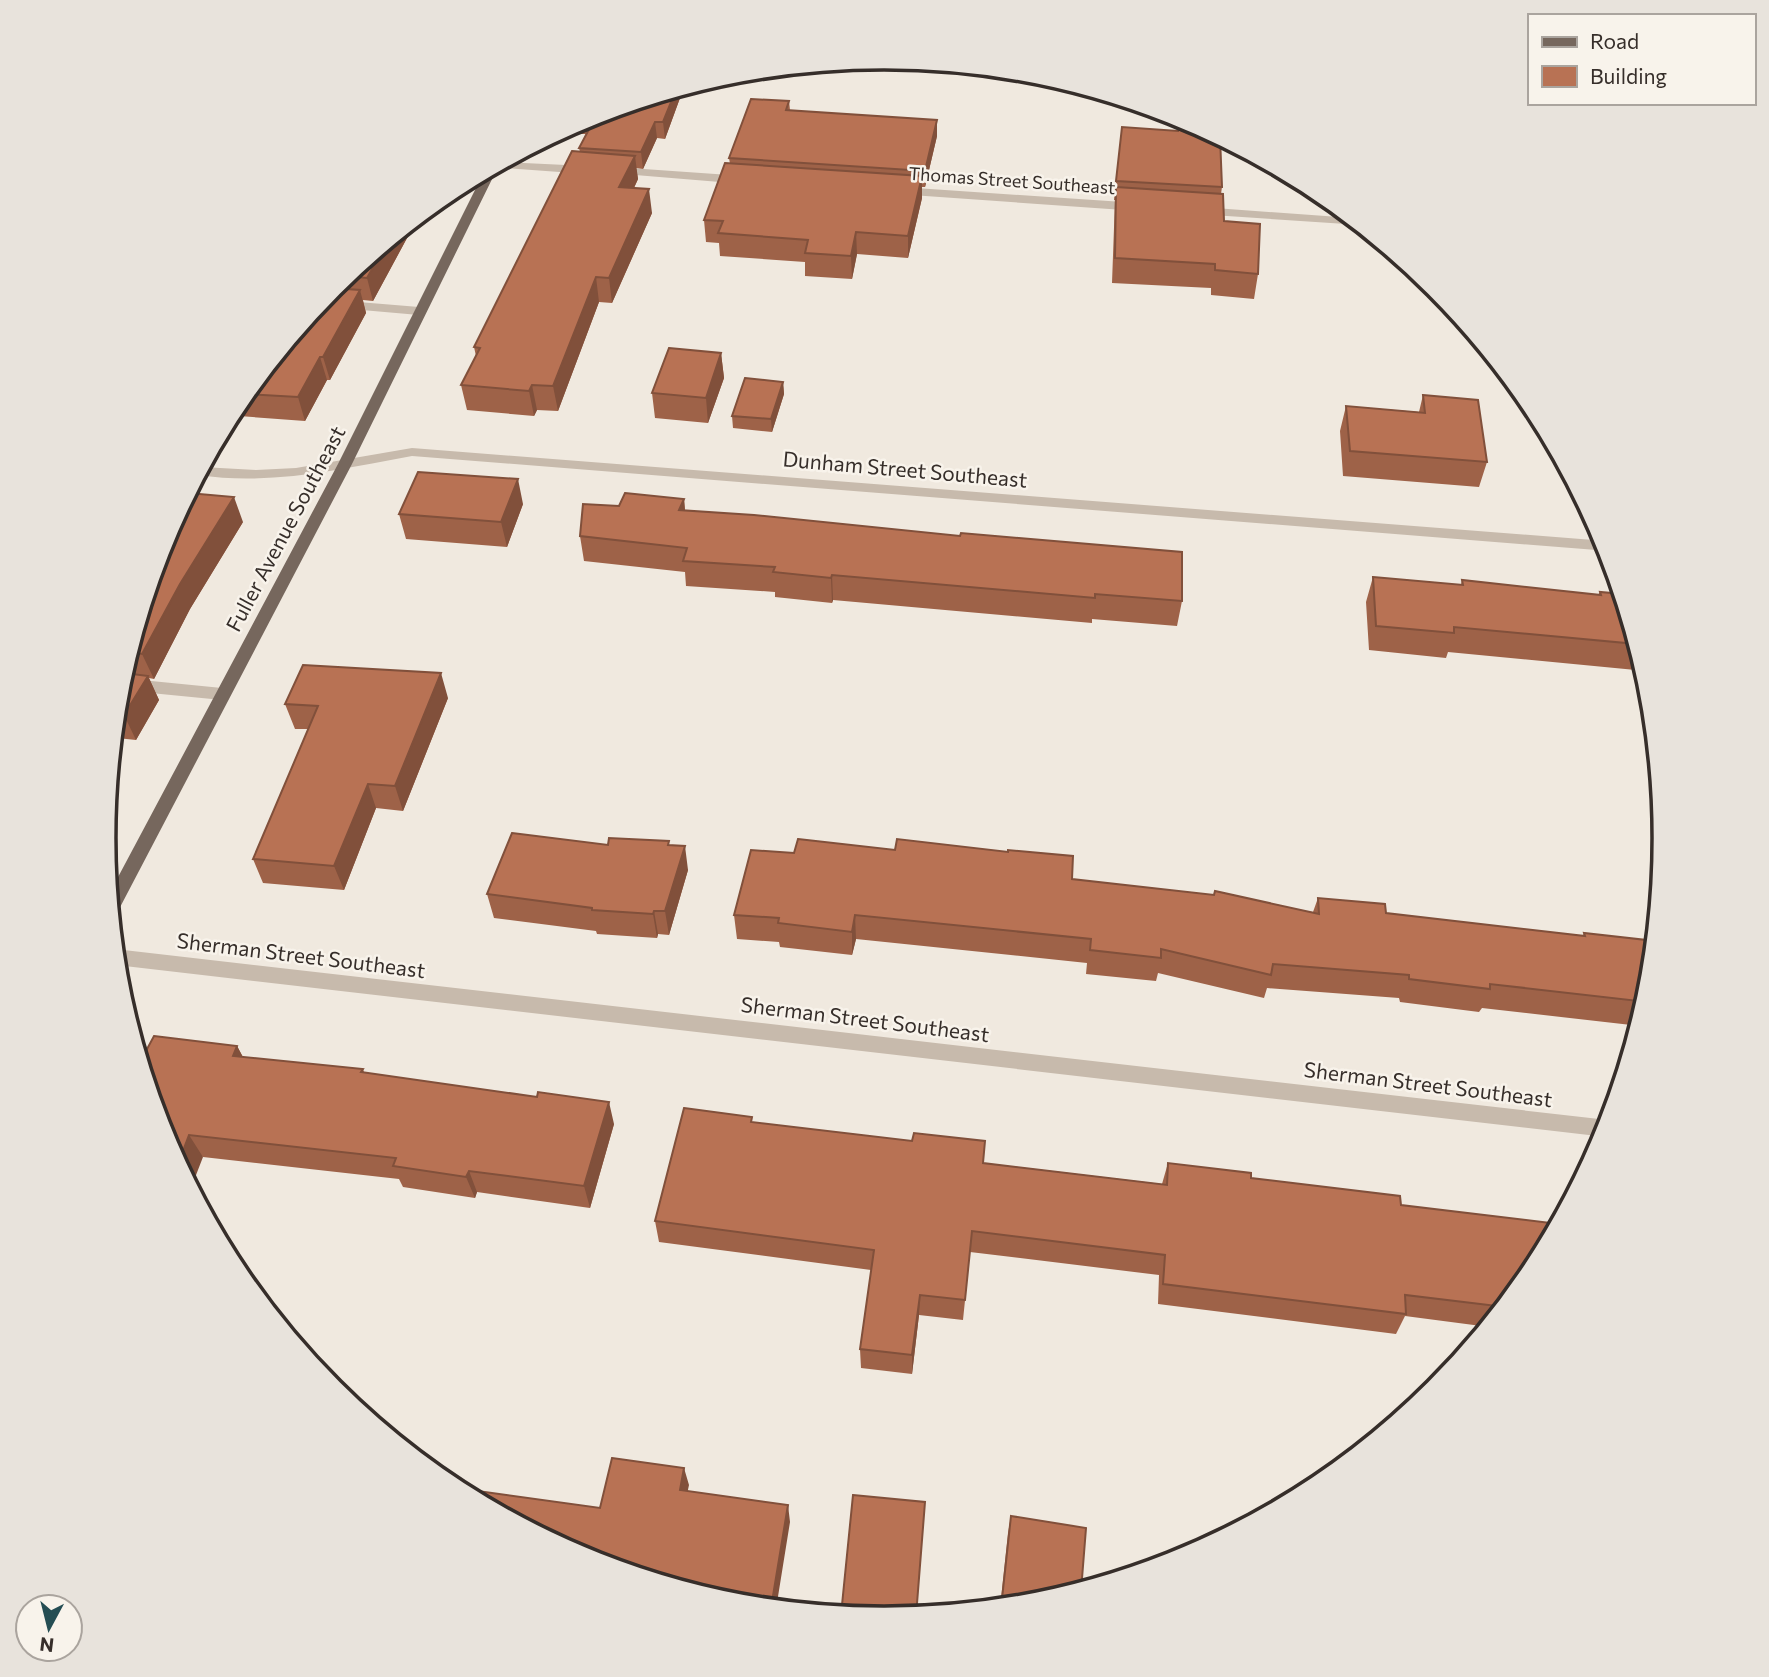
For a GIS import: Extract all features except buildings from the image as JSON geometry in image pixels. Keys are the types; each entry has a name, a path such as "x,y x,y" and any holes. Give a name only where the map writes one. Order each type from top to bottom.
{"main road":[{"name":"Fuller Avenue Southeast","path":"118,894 345,464 419,311 486,182"}],"street":[{"path":"511,167 758,181"},
{"name":"Thomas Street Southeast","path":"884,190 1149,208"},
{"path":"1191,211 1340,221"},
{"path":"333,304 419,311"},
{"name":"Dunham Street Southeast","path":"210,472 296,474 412,452 1595,545"},
{"path":"132,685 222,694"},
{"name":"Sherman Street Southeast","path":"126,958 1597,1128"}]}
